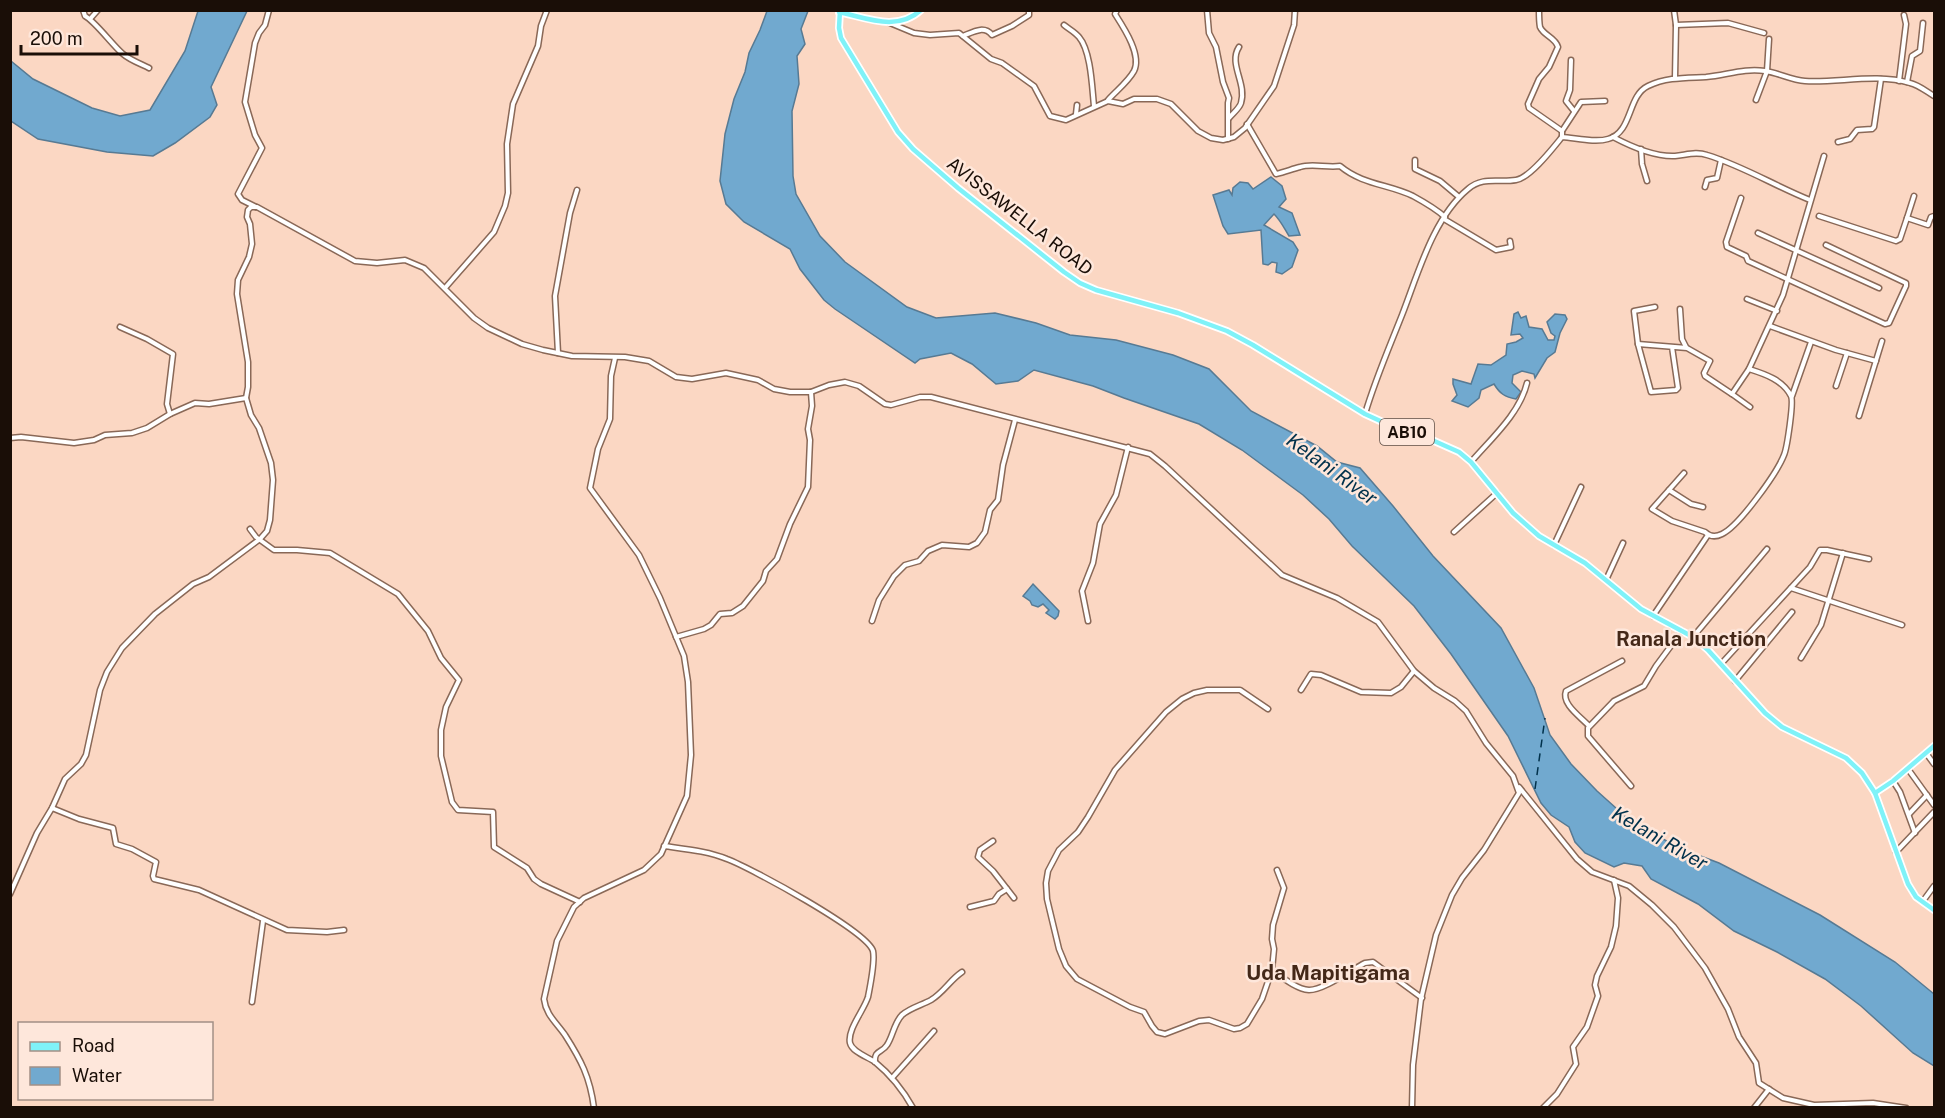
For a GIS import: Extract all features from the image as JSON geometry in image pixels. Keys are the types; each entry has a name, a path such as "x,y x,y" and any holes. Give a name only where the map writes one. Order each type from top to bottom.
{"main road":[{"path":"839,11 890,23 908,19 921,10"},
{"name":"AVISSAWELLA ROAD","path":"839,11 838,28 841,38 898,132 913,149 958,188 1080,283 1096,290 1178,313 1227,331 1365,414 1400,430 1450,447 1471,462 1526,526 1554,546 1585,563 1641,609 1693,637 1765,713 1782,727 1846,758 1862,772 1875,793 1908,884 1916,897 1935,910"},
{"path":"1875,793 1935,746"}],"street":[{"path":"83,10 85,16 125,56 149,68"},
{"path":"90,19 98,10"},
{"path":"269,10 265,25 255,43 245,102 261,148 238,194 242,200 355,261 377,263 405,260 424,268 462,307 488,328 522,344 558,353 626,357 649,361 676,377 692,379 726,373 758,380 774,389 790,392 811,392 845,382 859,386 885,404 891,405 920,397 931,397 1150,454 1282,574 1337,598 1378,622 1414,671 1466,711 1486,743 1514,776 1518,787 1577,859 1593,872 1629,886 1674,927 1705,968 1728,1009 1739,1037 1756,1063 1759,1083 1783,1098 1814,1105 1873,1103 1906,1107"},
{"path":"445,288 494,232 505,206 508,193 507,144 513,104 538,46 541,26 547,10"},
{"path":"963,36 984,29 992,35 1029,15 1029,10"},
{"path":"890,23 914,33 930,35 955,33 963,36 991,58 1002,63 1034,86 1050,116 1066,120 1108,100 1133,73 1136,66 1131,40 1115,14 1117,10"},
{"path":"1207,10 1209,33 1216,47 1223,82 1229,98 1228,139"},
{"path":"1108,100 1123,104 1134,99 1157,99 1171,104 1198,130 1211,138 1222,140 1234,137 1247,124 1274,86 1294,25 1295,10"},
{"path":"1539,10 1540,26 1543,32 1556,42 1558,47 1549,67 1539,79 1528,104 1529,108 1562,131"},
{"path":"1674,10 1675,78"},
{"path":"1899,81 1906,24 1904,15"},
{"path":"1676,25 1728,23 1764,33"},
{"path":"1907,82 1912,56 1920,51 1923,23"},
{"path":"1064,25 1080,38 1084,45 1094,106"},
{"path":"1756,100 1767,71 1769,39"},
{"path":"1228,118 1241,102 1239,71 1234,61 1239,47"},
{"path":"1571,60 1570,90 1566,101 1574,111"},
{"path":"1562,136 1601,140 1613,137 1625,124 1642,89 1649,85 1675,78 1708,77 1744,69 1767,71 1802,81 1850,78 1907,82 1935,96"},
{"path":"1838,142 1850,139 1857,130 1874,127 1881,79"},
{"path":"1365,414 1421,264 1444,218 1459,197 1475,183 1518,180 1536,166 1562,136 1562,131 1581,102 1605,101"},
{"path":"1076,114 1077,105"},
{"path":"1247,124 1276,174 1301,166 1330,168 1340,166 1351,175 1412,196 1496,250 1511,247 1510,241"},
{"path":"1613,137 1664,156 1694,153 1721,160 1810,200"},
{"path":"1640,148 1647,181"},
{"path":"1731,394 1749,369 1777,311 1789,278 1824,156"},
{"path":"1415,160 1415,169 1440,182 1459,197"},
{"path":"1705,188 1707,180 1717,178 1721,160"},
{"path":"558,353 555,296 570,213 577,190"},
{"path":"1819,216 1896,241 1900,239 1914,196"},
{"path":"1741,198 1725,245 1746,256 1748,261 1885,324 1889,323 1906,283 1826,245"},
{"path":"10,894 37,833 65,780 87,755 100,690 107,672 122,648 162,607 193,584 209,577 260,540 267,531 273,480 271,463 246,398 248,362 237,287 252,244 247,217 248,210 257,207"},
{"path":"1907,218 1928,225 1931,217 1935,216"},
{"path":"1758,233 1879,288"},
{"path":"1746,299 1777,311"},
{"path":"1655,307 1634,311 1638,344 1650,392 1678,388 1672,347"},
{"path":"1680,309 1682,339 1687,348"},
{"path":"1770,326 1811,342 1876,361"},
{"path":"120,327 172,354 167,404 170,414"},
{"path":"1859,416 1882,341"},
{"path":"1684,473 1652,509 1672,521 1706,532 1708,535 1715,537 1724,533 1764,489 1785,454 1792,397 1811,342"},
{"path":"1638,344 1687,348 1710,361 1705,376 1750,407"},
{"path":"1836,386 1847,353"},
{"path":"594,1107 588,1074 564,1033 545,1008 544,999 557,941 574,907 603,888 644,870 661,854 687,796 691,755 688,681 684,656 639,555 590,488 597,449 610,419 610,376 615,358"},
{"path":"1749,369 1775,379 1792,397"},
{"path":"1471,462 1514,411 1527,382"},
{"path":"676,637 704,629 711,625 720,614 732,613 742,606 763,581 766,571 777,559 790,524 808,487 810,440 808,429 812,406 811,392"},
{"path":"10,438 21,437 74,443 94,440 105,435 147,428 195,403 209,404 246,398"},
{"path":"872,621 879,600 894,576 905,565 919,561 928,551 942,545 969,547 977,543 985,532 990,510 998,500 1003,465 1015,420"},
{"path":"1088,621 1082,591 1093,563 1100,524 1116,495 1128,447"},
{"path":"1554,546 1581,487"},
{"path":"1669,490 1691,504 1703,507"},
{"path":"1454,532 1497,493"},
{"path":"250,529 274,550 330,553 398,594 428,631 441,658 459,680 447,706 441,730 441,756 452,802 458,810 493,812 495,847 527,868 534,879 541,884 580,902"},
{"path":"1653,616 1708,535"},
{"path":"1606,580 1623,543"},
{"path":"1693,637 1767,549"},
{"path":"1721,664 1810,567 1820,550 1869,559"},
{"path":"1801,658 1821,625 1842,553"},
{"path":"1791,588 1902,625"},
{"path":"1735,681 1792,612"},
{"path":"1631,786 1588,736 1587,731 1589,726 1614,701 1644,686 1682,631"},
{"path":"1589,726 1566,700 1564,694 1622,661"},
{"path":"1301,690 1311,674 1321,675 1361,692 1391,693 1401,687 1414,671"},
{"path":"1268,709 1240,690 1207,690 1194,693 1166,712 1115,770 1083,824 1059,850 1048,871 1047,899 1059,949 1066,966 1077,979 1144,1012 1157,1032 1165,1034 1199,1021 1209,1020 1240,1029 1247,1024 1262,999 1272,970 1273,925 1284,888 1277,870"},
{"path":"1926,753 1935,764"},
{"path":"1908,769 1935,805"},
{"path":"1893,781 1900,792 1915,833"},
{"path":"1412,1107 1413,1065 1422,999 1427,966 1436,935 1452,895 1517,798 1518,787"},
{"path":"1908,814 1927,795"},
{"path":"52,808 79,819 113,828 116,844 132,849 156,862 154,879 199,890 287,930 295,932 344,930"},
{"path":"1896,852 1935,812"},
{"path":"993,841 980,850 978,857 993,871 1014,898"},
{"path":"664,846 726,858 784,887 845,925 868,943 873,951 868,997 849,1041 852,1047 875,1063 903,1089 913,1107"},
{"path":"1543,1107 1557,1094 1576,1064 1573,1047 1587,1027 1598,996 1595,985 1597,976 1611,947 1616,926 1618,898 1614,880"},
{"path":"1923,902 1935,886"},
{"path":"970,907 994,901 1006,889"},
{"path":"252,1002 263,921"},
{"path":"1272,970 1292,983 1309,990 1319,988 1365,963 1373,962 1422,999"},
{"path":"875,1063 876,1052 887,1045 901,1016 931,1000 962,972"},
{"path":"892,1078 934,1031"},
{"path":"1754,1107 1769,1089"}],"water":[{"path":"198,11 247,11 211,87 217,105 210,117 153,156 107,152 38,139 11,121 11,61 33,79 92,108 120,116 150,110 185,51"},
{"name":"Kelani River","path":"767,11 808,11 801,29 805,44 797,56 799,84 792,111 793,176 796,194 820,236 845,262 907,307 936,318 995,313 1036,323 1070,335 1116,340 1173,355 1209,369 1251,411 1317,446 1337,462 1360,468 1433,556 1501,628 1534,688 1550,735 1571,764 1626,817 1682,849 1719,863 1820,915 1895,962 1934,994 1934,1066 1913,1053 1861,1006 1825,979 1734,931 1698,904 1651,879 1642,866 1624,863 1614,867 1585,853 1575,842 1569,827 1551,815 1541,803 1508,736 1451,654 1414,606 1303,495 1242,450 1199,424 1093,386 1034,370 1018,381 996,384 972,364 951,353 920,359 915,363 824,300 800,269 790,249 744,222 726,204 720,181 725,134 734,99 745,72 749,53"},
{"path":"1271,177 1282,186 1286,199 1279,207 1292,213 1300,235 1289,236 1274,214 1264,225 1293,242 1298,250 1292,267 1282,274 1276,272 1277,263 1263,264 1261,230 1228,234 1213,195 1229,190 1232,195 1233,188 1240,182 1248,183 1253,189"},
{"path":"1518,312 1521,318 1526,316 1529,327 1542,329 1548,340 1554,340 1555,336 1551,333 1547,322 1555,314 1565,315 1567,319 1555,352 1547,358 1535,378 1534,374 1522,371 1513,375 1512,383 1521,392 1516,399 1503,394 1494,384 1481,390 1479,398 1468,407 1452,401 1457,395 1453,379 1471,384 1478,364 1491,365 1506,355 1507,344 1523,338 1520,334 1511,335 1514,314"},
{"path":"1033,584 1059,611 1055,619 1046,613 1049,610 1043,604 1038,607 1032,605 1023,596"}],"ferry route":[{"path":"1535,789 1545,718"}],"district":[{"name":"Ranala Junction","path":"1691,639"},
{"name":"Uda Mapitigama","path":"1328,972"}]}
